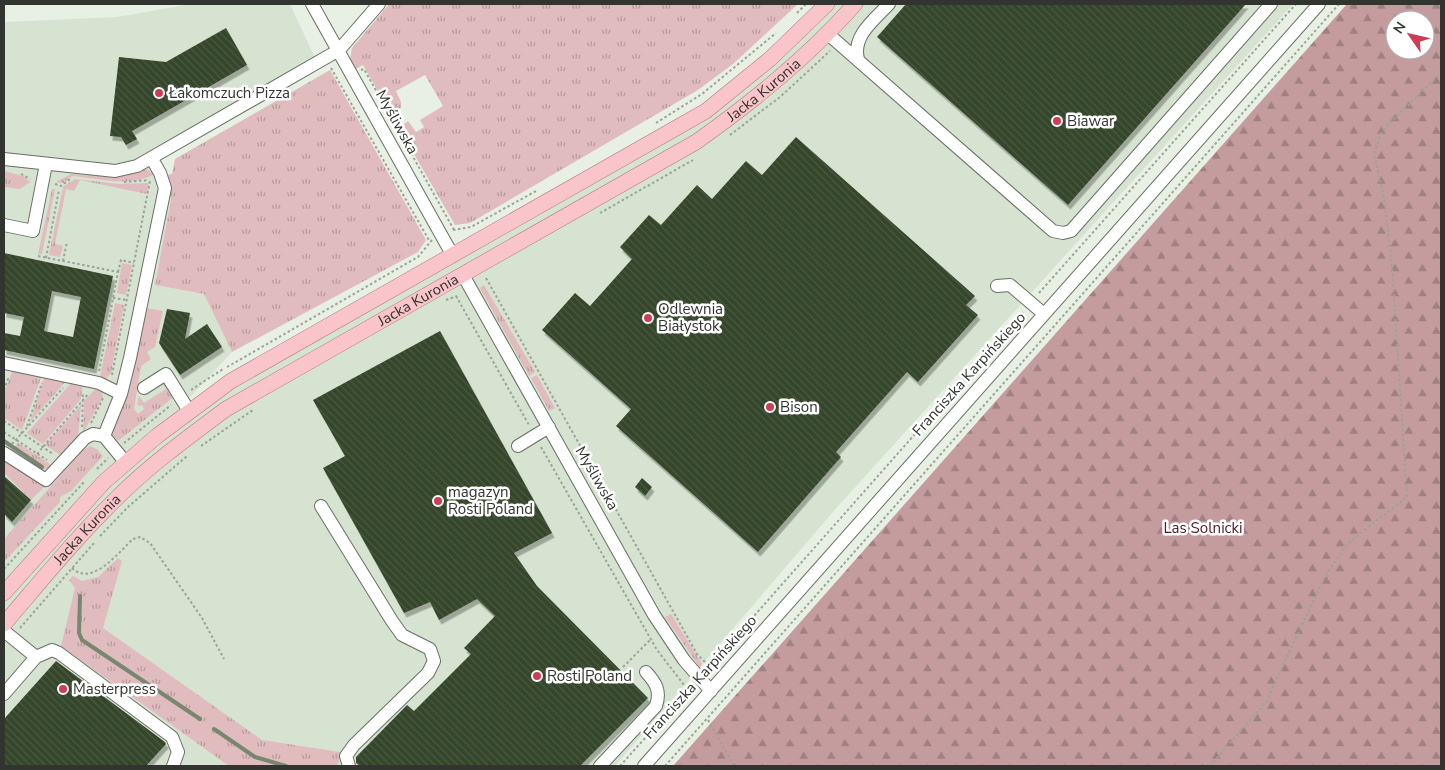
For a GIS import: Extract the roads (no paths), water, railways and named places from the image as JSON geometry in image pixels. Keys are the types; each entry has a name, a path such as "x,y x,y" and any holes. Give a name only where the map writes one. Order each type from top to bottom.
{"main road":[{"name":"Jacka Kuronia","path":"4,593 52,537 126,463 189,410 231,381 706,111 770,59 827,4"},
{"name":"Jacka Kuronia","path":"4,624 66,563 122,493 180,443 226,409 696,142 746,106 828,34 855,4"},
{"path":"453,256 463,275"}],"street":[{"name":"Myśliwska","path":"312,4 453,256"},
{"path":"4,159 115,171 138,166 339,50 379,4"},
{"path":"858,59 857,40 889,4"},
{"path":"828,34 1053,231 1063,233 1072,232 1271,4"},
{"name":"Franciszka Karpińskiego","path":"644,766 1319,4"},
{"path":"104,436 121,394 130,358 165,188 160,173 152,159"},
{"path":"4,225 33,231 46,164"},
{"name":"Myśliwska","path":"463,275 654,615 684,660 711,691"},
{"path":"997,286 1010,285 1044,314"},
{"path":"9,364 78,379 102,382 121,394"},
{"path":"144,388 166,374 189,410"},
{"path":"518,446 549,427"},
{"path":"4,453 46,480 85,439 104,436"},
{"path":"104,436 126,463"},
{"path":"321,506 402,635 430,648 434,661 428,673 354,744 346,756 349,766"},
{"path":"8,634 36,657"},
{"path":"4,694 36,657 52,650 59,653 172,737 178,752 173,766"},
{"path":"600,766 656,706 659,697 658,687 646,672"}],"waterway":[{"path":"4,441 42,467"},
{"path":"80,596 79,633 82,640 200,719"},
{"path":"214,729 255,757 286,766"}],"place":[{"name":"Łakomczuch Pizza","path":"159,93"},
{"name":"Biawar","path":"1057,121"},
{"name":"Odlewnia Białystok","path":"648,318"},
{"name":"Bison","path":"770,407"},
{"name":"magazyn Rosti Poland","path":"438,501"},
{"name":"Rosti Poland","path":"537,676"},
{"name":"Masterpress","path":"63,689"}],"park label":[{"name":"Las Solnicki","path":"1203,528"}]}
